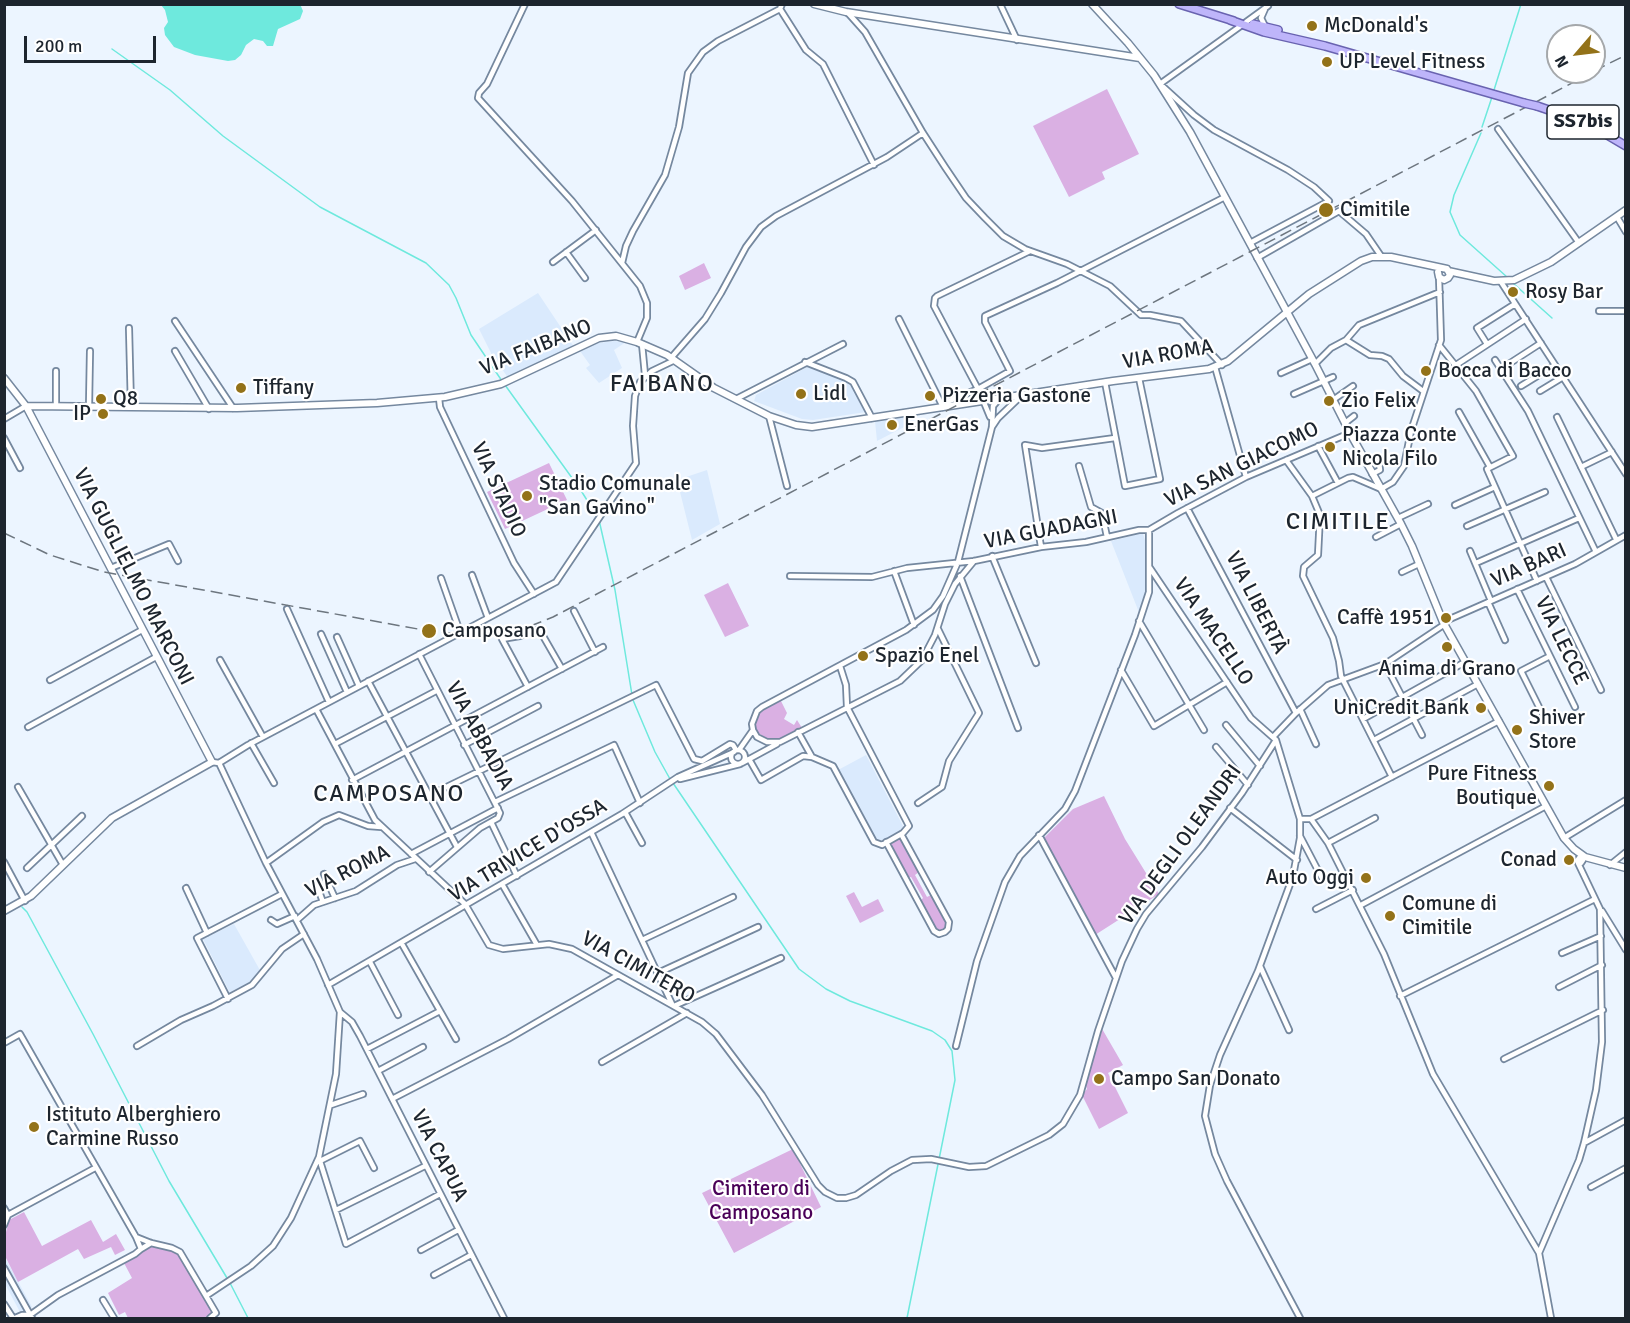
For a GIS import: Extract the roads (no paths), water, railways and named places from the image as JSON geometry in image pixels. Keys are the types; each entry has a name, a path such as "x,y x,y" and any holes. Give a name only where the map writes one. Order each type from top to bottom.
{"main road":[{"name":"SS7bis","path":"1179,4 1274,33 1537,106 1587,123 1626,146"},
{"name":"SS7bis","path":"1244,24 1256,21 1266,27 1316,41 1325,46"},
{"name":"SS7bis","path":"1256,21 1274,33"}],"street":[{"path":"525,4 478,98 596,230 640,286 647,303 647,318 639,343 645,375"},
{"path":"814,4 846,12 1140,58"},
{"path":"1000,4 1017,40"},
{"path":"1092,4 1140,58 1175,107 1372,474 1400,521 1444,623 1564,838 1574,849 1591,859 1626,868"},
{"path":"1256,21 1268,5"},
{"path":"1266,27 1261,18 1268,5"},
{"path":"622,263 633,231 665,175 679,127 688,73 703,52 718,40 781,7 806,50 823,64 874,165"},
{"path":"846,12 865,32 923,132 966,198 985,219 1004,236 1030,251 1081,271 1110,286 1141,315 1181,321 1218,366 1246,477"},
{"path":"1160,84 1244,24"},
{"path":"1160,84 1214,130 1288,170 1314,187 1329,201 1250,243"},
{"path":"1497,129 1579,243"},
{"path":"4,911 19,904 112,818 555,582 636,463 633,426 635,396 640,382 645,375 673,359 705,319 746,247 761,227 776,216 874,165 923,132"},
{"path":"899,319 945,406 947,402 978,389 1010,371 985,322 985,316 1081,271 1225,197"},
{"path":"1257,258 1338,211 1366,234 1381,256 1431,266 1444,274 1464,274 1502,282 1514,280 1545,266 1626,210"},
{"path":"1617,217 1626,232"},
{"path":"553,262 596,230"},
{"path":"978,389 934,306 935,298 1030,251"},
{"path":"566,252 585,278"},
{"name":"VIA ROMA","path":"928,409 1218,366 1286,312 1343,271 1361,261 1381,256"},
{"path":"1381,489 1393,482 1404,466 1411,431 1439,345 1440,290 1444,274"},
{"path":"1502,282 1626,474"},
{"path":"1281,373 1313,362 1346,340 1359,325 1440,290"},
{"path":"1487,344 1477,328 1515,304"},
{"path":"1599,311 1626,311"},
{"path":"1456,365 1526,319"},
{"path":"176,321 233,408"},
{"path":"129,328 131,407"},
{"name":"VIA FAIBANO","path":"26,406 233,408 377,403 439,398 503,383 599,338 616,336 639,343 673,359 714,388 736,400 796,425 812,427 928,409"},
{"path":"1346,340 1370,355 1389,359 1403,376 1424,391"},
{"path":"1504,367 1541,343"},
{"path":"736,400 843,344"},
{"path":"1439,345 1476,391 1513,456 1489,468"},
{"path":"89,406 90,351"},
{"path":"175,351 209,408"},
{"path":"1494,360 1528,411 1596,552"},
{"path":"805,362 853,382 872,418"},
{"path":"1521,386 1555,364"},
{"path":"56,371 56,406"},
{"path":"1540,391 1563,376"},
{"path":"1294,394 1333,377"},
{"name":"VIA GUGLIELMO MARCONI","path":"4,378 26,406 156,657 215,763"},
{"path":"1105,382 1125,486 1160,479 1139,378"},
{"path":"1332,400 1353,386"},
{"path":"992,424 1022,395"},
{"name":"VIA STADIO","path":"439,398 440,407 514,563 534,594"},
{"path":"998,418 1003,409 1000,398"},
{"path":"780,742 764,741 753,730 753,719 762,706 914,625 933,610 943,596 958,562 992,424 993,406 1000,398"},
{"path":"983,400 992,424"},
{"path":"4,419 26,406"},
{"path":"1459,412 1489,468 1495,487 1537,581"},
{"path":"770,416 787,486"},
{"path":"1345,423 1354,416"},
{"path":"1557,417 1616,539"},
{"name":"VIA SAN GIACOMO","path":"1149,530 1246,477 1350,433"},
{"path":"4,438 20,468"},
{"path":"1041,547 1025,445 1042,448 1115,438"},
{"path":"1318,446 1338,483"},
{"path":"1581,467 1612,452"},
{"path":"1286,460 1312,496 1320,515 1318,555 1304,567 1303,574 1333,638 1342,679 1392,777"},
{"path":"1372,474 1380,470 1379,462"},
{"path":"1079,466 1091,507 1102,513 1107,537"},
{"path":"1312,496 1353,477 1381,489"},
{"path":"1455,505 1495,487"},
{"path":"1467,526 1545,492"},
{"path":"1376,537 1428,504"},
{"name":"VIA LIBERTÀ","path":"1187,508 1316,744"},
{"path":"1476,563 1579,518"},
{"name":"VIA GUADAGNI","path":"790,576 872,577 907,568 974,561 1041,547 1149,530"},
{"name":"VIA MACELLO","path":"1149,530 1150,568 1251,718 1274,739"},
{"name":"VIA BARI","path":"1342,679 1385,664 1444,623 1546,577 1626,535"},
{"path":"111,568 169,544 178,561"},
{"path":"1470,551 1505,640"},
{"path":"993,556 1036,663"},
{"path":"678,778 741,763 900,681 922,660 938,629 945,604 960,576 974,561"},
{"path":"1401,572 1419,564"},
{"path":"956,1046 977,962 1005,882 1020,856 1065,809 1075,791 1149,592 1150,568"},
{"path":"894,571 914,625"},
{"path":"472,575 488,618"},
{"path":"960,576 1018,728"},
{"path":"1546,577 1601,690"},
{"path":"441,578 458,633"},
{"name":"VIA LECCE","path":"1517,589 1575,707"},
{"path":"287,609 329,702"},
{"path":"574,611 595,652"},
{"path":"1139,621 1204,730"},
{"path":"528,687 502,639 520,636 539,628 562,669"},
{"path":"918,803 942,787 949,761 979,713 938,629"},
{"path":"50,680 142,630"},
{"path":"321,634 347,692"},
{"path":"337,638 359,686"},
{"path":"352,780 603,648"},
{"name":"VIA ABBADIA","path":"419,654 499,811 498,818 457,847 429,872"},
{"path":"1545,719 1521,671 1550,656"},
{"path":"28,727 156,657"},
{"path":"220,660 263,737"},
{"path":"1363,719 1465,662"},
{"path":"1385,664 1422,735"},
{"path":"749,759 761,780 803,756 812,757 833,766 874,842 882,844 901,834 909,826 908,820 847,707 846,685 840,666"},
{"path":"1121,670 1154,726 1227,682"},
{"name":"VIA DEGLI OLEANDRI","path":"931,1159 969,1167 986,1166 1049,1135 1063,1124 1080,1095 1116,978 1129,946 1146,914 1202,847 1248,785 1274,739 1298,711 1328,686 1342,679"},
{"path":"368,681 457,847"},
{"path":"1374,740 1478,684"},
{"path":"430,795 656,685 694,759 702,761 730,744 736,751 745,755 741,763"},
{"path":"335,744 436,691"},
{"path":"464,745 538,706"},
{"name":"VIA CIMITERO","path":"316,709 369,811 382,827 466,906 487,942 493,947 502,949 537,945 562,946 572,949 702,1022 716,1034 762,1095 818,1185 829,1194 846,1198 856,1195 891,1171 912,1160 931,1159"},
{"path":"1300,819 1311,819 1499,721"},
{"path":"1226,725 1260,766"},
{"path":"741,763 732,760 736,751 753,730"},
{"path":"798,732 812,757"},
{"path":"1274,739 1300,819 1297,860 1259,969 1220,1055 1210,1085 1205,1116 1215,1154 1227,1181 1300,1318"},
{"path":"251,743 274,783"},
{"path":"495,802 614,745 640,803"},
{"path":"1216,747 1248,785"},
{"path":"678,778 736,751"},
{"path":"206,1296 251,1266 273,1246 291,1218 320,1159 336,1074 340,1012 296,918 215,763"},
{"name":"VIA TRIVICE D'OSSA","path":"328,985 517,876 678,778"},
{"path":"18,787 63,865"},
{"path":"1564,838 1626,800"},
{"path":"1361,905 1546,806"},
{"path":"1230,808 1297,860"},
{"name":"VIA ROMA","path":"296,918 323,902 356,891 450,834 499,811"},
{"path":"625,812 642,843"},
{"path":"266,863 323,822 339,815 368,826 382,827"},
{"path":"27,868 82,816"},
{"path":"1328,843 1375,818"},
{"path":"1311,819 1328,843 1361,905 1384,954 1432,1074 1539,1253 1551,1318"},
{"path":"491,822 517,876"},
{"path":"591,832 673,1005 781,958"},
{"path":"886,842 933,931 939,934 945,932 949,922 901,834"},
{"path":"1039,835 1116,978"},
{"path":"1300,836 1323,880"},
{"path":"1574,849 1600,909 1626,950"},
{"path":"1610,865 1626,852"},
{"path":"1579,861 1591,859"},
{"path":"4,862 19,904"},
{"path":"324,874 334,898"},
{"path":"502,884 537,945"},
{"path":"317,886 323,902"},
{"path":"186,888 207,933"},
{"path":"1316,909 1353,890"},
{"path":"228,999 197,938 282,894"},
{"path":"642,940 733,897"},
{"path":"1400,996 1595,899"},
{"path":"1539,1253 1579,1160 1596,1090 1603,1010 1600,909"},
{"path":"271,920 277,924 296,918"},
{"path":"658,973 758,927"},
{"path":"137,1046 181,1020 228,999 252,985 282,949 304,934"},
{"path":"1562,953 1601,936"},
{"path":"402,944 456,1039"},
{"path":"370,962 398,1014"},
{"path":"1559,987 1602,965"},
{"path":"1259,969 1289,1030"},
{"path":"392,1099 508,1039 618,975"},
{"path":"1504,1059 1603,1010"},
{"path":"367,1049 440,1011"},
{"name":"VIA CAPUA","path":"340,1012 352,1022 367,1049 504,1318"},
{"path":"602,1062 687,1013"},
{"path":"4,1043 20,1035 141,1249"},
{"path":"378,1071 423,1047"},
{"path":"331,1105 363,1094"},
{"path":"1584,1143 1626,1120"},
{"path":"320,1159 360,1141 374,1168"},
{"path":"320,1159 346,1244 440,1194"},
{"path":"336,1210 425,1166"},
{"path":"4,1225 8,1215 95,1167"},
{"path":"1591,1186 1626,1168"},
{"path":"4,1208 8,1215"},
{"path":"421,1250 458,1230"},
{"path":"136,1237 180,1252 216,1313 210,1318"},
{"path":"31,1317 58,1295 135,1254 150,1243"},
{"path":"434,1275 471,1255"},
{"path":"4,1268 31,1317"},
{"path":"104,1300 114,1318"},
{"path":"4,1304 14,1318 22,1315 31,1317"}],"waterway":[{"path":"1494,90 1521,4"},
{"path":"112,49 170,90 223,136 320,207 426,263 449,285 471,335 502,381"},
{"path":"1482,127 1492,97"},
{"path":"1481,133 1454,195 1450,212 1460,235 1507,277"},
{"path":"1514,284 1552,318"},
{"path":"505,385 597,516"},
{"path":"599,520 615,590 632,695"},
{"path":"633,700 655,752 670,779"},
{"path":"673,783 799,969 826,989 850,1001 932,1031 945,1040 952,1051 955,1080 907,1318"},
{"path":"22,907 27,912 93,1034 169,1181 227,1278"},
{"path":"230,1283 248,1318"}],"railway":[{"path":"1606,65 1626,55"},
{"path":"4,533 50,555 104,572 429,631 473,635 511,631 533,625 553,617 1570,84"}],"place":[{"name":"McDonald's","path":"1312,26"},
{"name":"UP Level Fitness","path":"1327,62"},
{"name":"Cimitile","path":"1326,210"},
{"name":"Rosy Bar","path":"1513,292"},
{"name":"Bocca di Bacco","path":"1426,371"},
{"name":"Tiffany","path":"241,388"},
{"name":"Lidl","path":"801,394"},
{"name":"Pizzeria Gastone","path":"930,396"},
{"name":"Q8","path":"101,399"},
{"name":"Zio Felix","path":"1329,401"},
{"name":"IP","path":"103,414"},
{"name":"EnerGas","path":"892,425"},
{"name":"Piazza Conte Nicola Filo","path":"1330,447"},
{"name":"Stadio Comunale \"San Gavino\"","path":"527,496"},
{"name":"Caffè 1951","path":"1446,618"},
{"name":"Camposano","path":"429,631"},
{"name":"Anima di Grano","path":"1447,647"},
{"name":"Spazio Enel","path":"863,656"},
{"name":"UniCredit Bank","path":"1481,708"},
{"name":"Shiver Store","path":"1517,730"},
{"name":"Pure Fitness Boutique","path":"1549,786"},
{"name":"Conad","path":"1569,860"},
{"name":"Auto Oggi","path":"1366,878"},
{"name":"Comune di Cimitile","path":"1390,916"},
{"name":"Campo San Donato","path":"1099,1079"},
{"name":"Istituto Alberghiero Carmine Russo","path":"34,1127"}],"district":[{"name":"FAIBANO","path":"662,385"},
{"name":"CIMITILE","path":"1338,523"},
{"name":"CAMPOSANO","path":"389,795"}],"park label":[{"name":"Cimitero di Camposano","path":"761,1201"}]}
